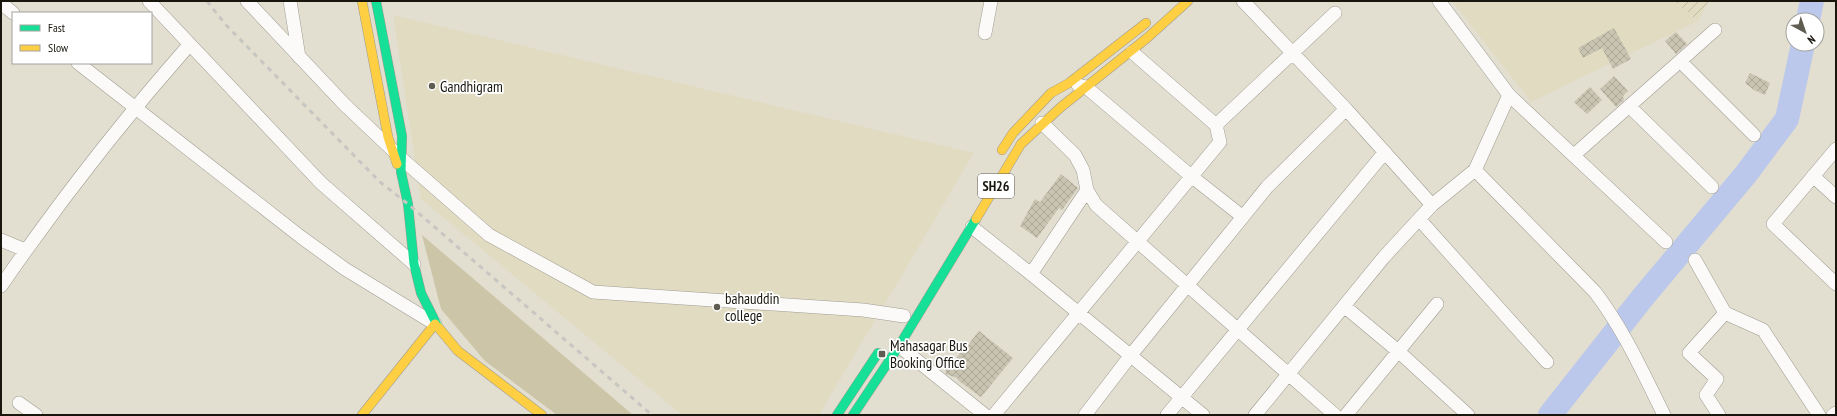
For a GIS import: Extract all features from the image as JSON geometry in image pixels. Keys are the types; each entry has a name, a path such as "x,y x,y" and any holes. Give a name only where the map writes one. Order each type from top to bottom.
{"main road":[{"path":"362,1 391,147"},
{"path":"376,1 402,136 402,165 408,204 414,264 421,293 435,324 458,351 542,415"},
{"name":"SH26","path":"853,415 899,346 1021,144 1042,123 1132,52 1188,1"},
{"name":"SH26","path":"997,158 1013,133 1051,93 1069,83 1152,17"},
{"path":"362,415 435,324"},
{"path":"837,415 882,348"}],"street":[{"path":"149,1 321,183 414,264"},
{"path":"247,1 345,105 391,147 402,165 489,234 593,292 862,310 904,316"},
{"path":"290,1 299,57"},
{"path":"985,33 991,1"},
{"path":"1243,1 1346,109 1432,205"},
{"path":"1439,1 1509,95 1666,242"},
{"path":"1,3 12,12"},
{"path":"1216,125 1335,13"},
{"path":"1574,156 1715,30"},
{"path":"1,286 25,250 134,107 190,44"},
{"path":"994,415 1220,142 1216,125 1132,52"},
{"path":"1680,61 1754,135"},
{"path":"79,64 301,237 345,269 435,324"},
{"path":"1069,83 1086,87 1191,176 1243,217"},
{"path":"1255,415 1384,257 1432,205 1475,170 1509,95"},
{"path":"1629,106 1712,187"},
{"path":"1085,415 1130,356 1267,188 1346,109"},
{"path":"1042,123 1075,155 1084,170 1087,190 1096,206 1335,415"},
{"path":"1836,149 1773,224 1836,284"},
{"path":"1168,415 1385,152"},
{"path":"1475,170 1595,292 1609,311 1630,347 1664,415"},
{"path":"1813,176 1836,197"},
{"path":"1031,274 1087,190"},
{"path":"1419,219 1548,362"},
{"path":"972,227 1203,415"},
{"path":"1,240 25,250"},
{"path":"1695,260 1725,313 1763,330 1819,415"},
{"path":"1346,415 1437,304"},
{"path":"1344,306 1398,351 1468,415"},
{"path":"1719,415 1706,395 1717,379 1689,353 1725,313"},
{"path":"899,346 985,415"},
{"path":"19,403 36,415"}],"shaded area":[{"path":"1452,1 1674,1 1698,21 1531,102"},
{"path":"1674,1 1709,1 1698,21"},
{"name":"bahauddin college","path":"393,15 974,153 819,415 682,415 421,199"},
{"path":"422,235 633,415 557,415 485,361 441,309"}],"building":[{"path":"1614,28 1631,59 1613,69 1602,48 1583,58 1578,48"},
{"path":"1676,32 1687,44 1676,54 1665,41"},
{"path":"1750,73 1770,83 1765,95 1754,90 1745,83"},
{"path":"1614,76 1628,91 1623,96 1624,100 1616,107 1600,89"},
{"path":"1590,87 1602,100 1587,114 1574,102"},
{"path":"1061,174 1078,188 1062,210 1059,208 1037,238 1020,226 1035,199 1040,202"},
{"path":"979,331 1013,358 981,397 957,378 946,374 944,364 955,361 962,349 964,350"}],"waterway":[{"path":"1810,12 1812,1"},
{"path":"1550,415 1643,297 1746,174 1787,119 1801,52"}],"railway":[{"path":"207,1 225,24 380,182 408,204 652,415"}],"traffic: fast":[{"path":"376,1 402,136 401,172 408,204 414,264 421,293 438,327"},
{"path":"853,415 899,346 976,219"},
{"path":"837,415 878,353"}],"traffic: slow":[{"path":"362,1 388,137 397,164"},
{"path":"976,219 1021,144 1061,107 1147,38 1188,1"},
{"path":"1002,150 1013,133 1051,93 1069,83 1146,23"},
{"path":"362,415 435,324"},
{"path":"438,327 458,351 542,415"}],"place":[{"name":"Gandhigram","path":"432,86"},
{"name":"bahauddin college","path":"717,307"},
{"name":"Mahasagar Bus Booking Office","path":"882,354"}]}
